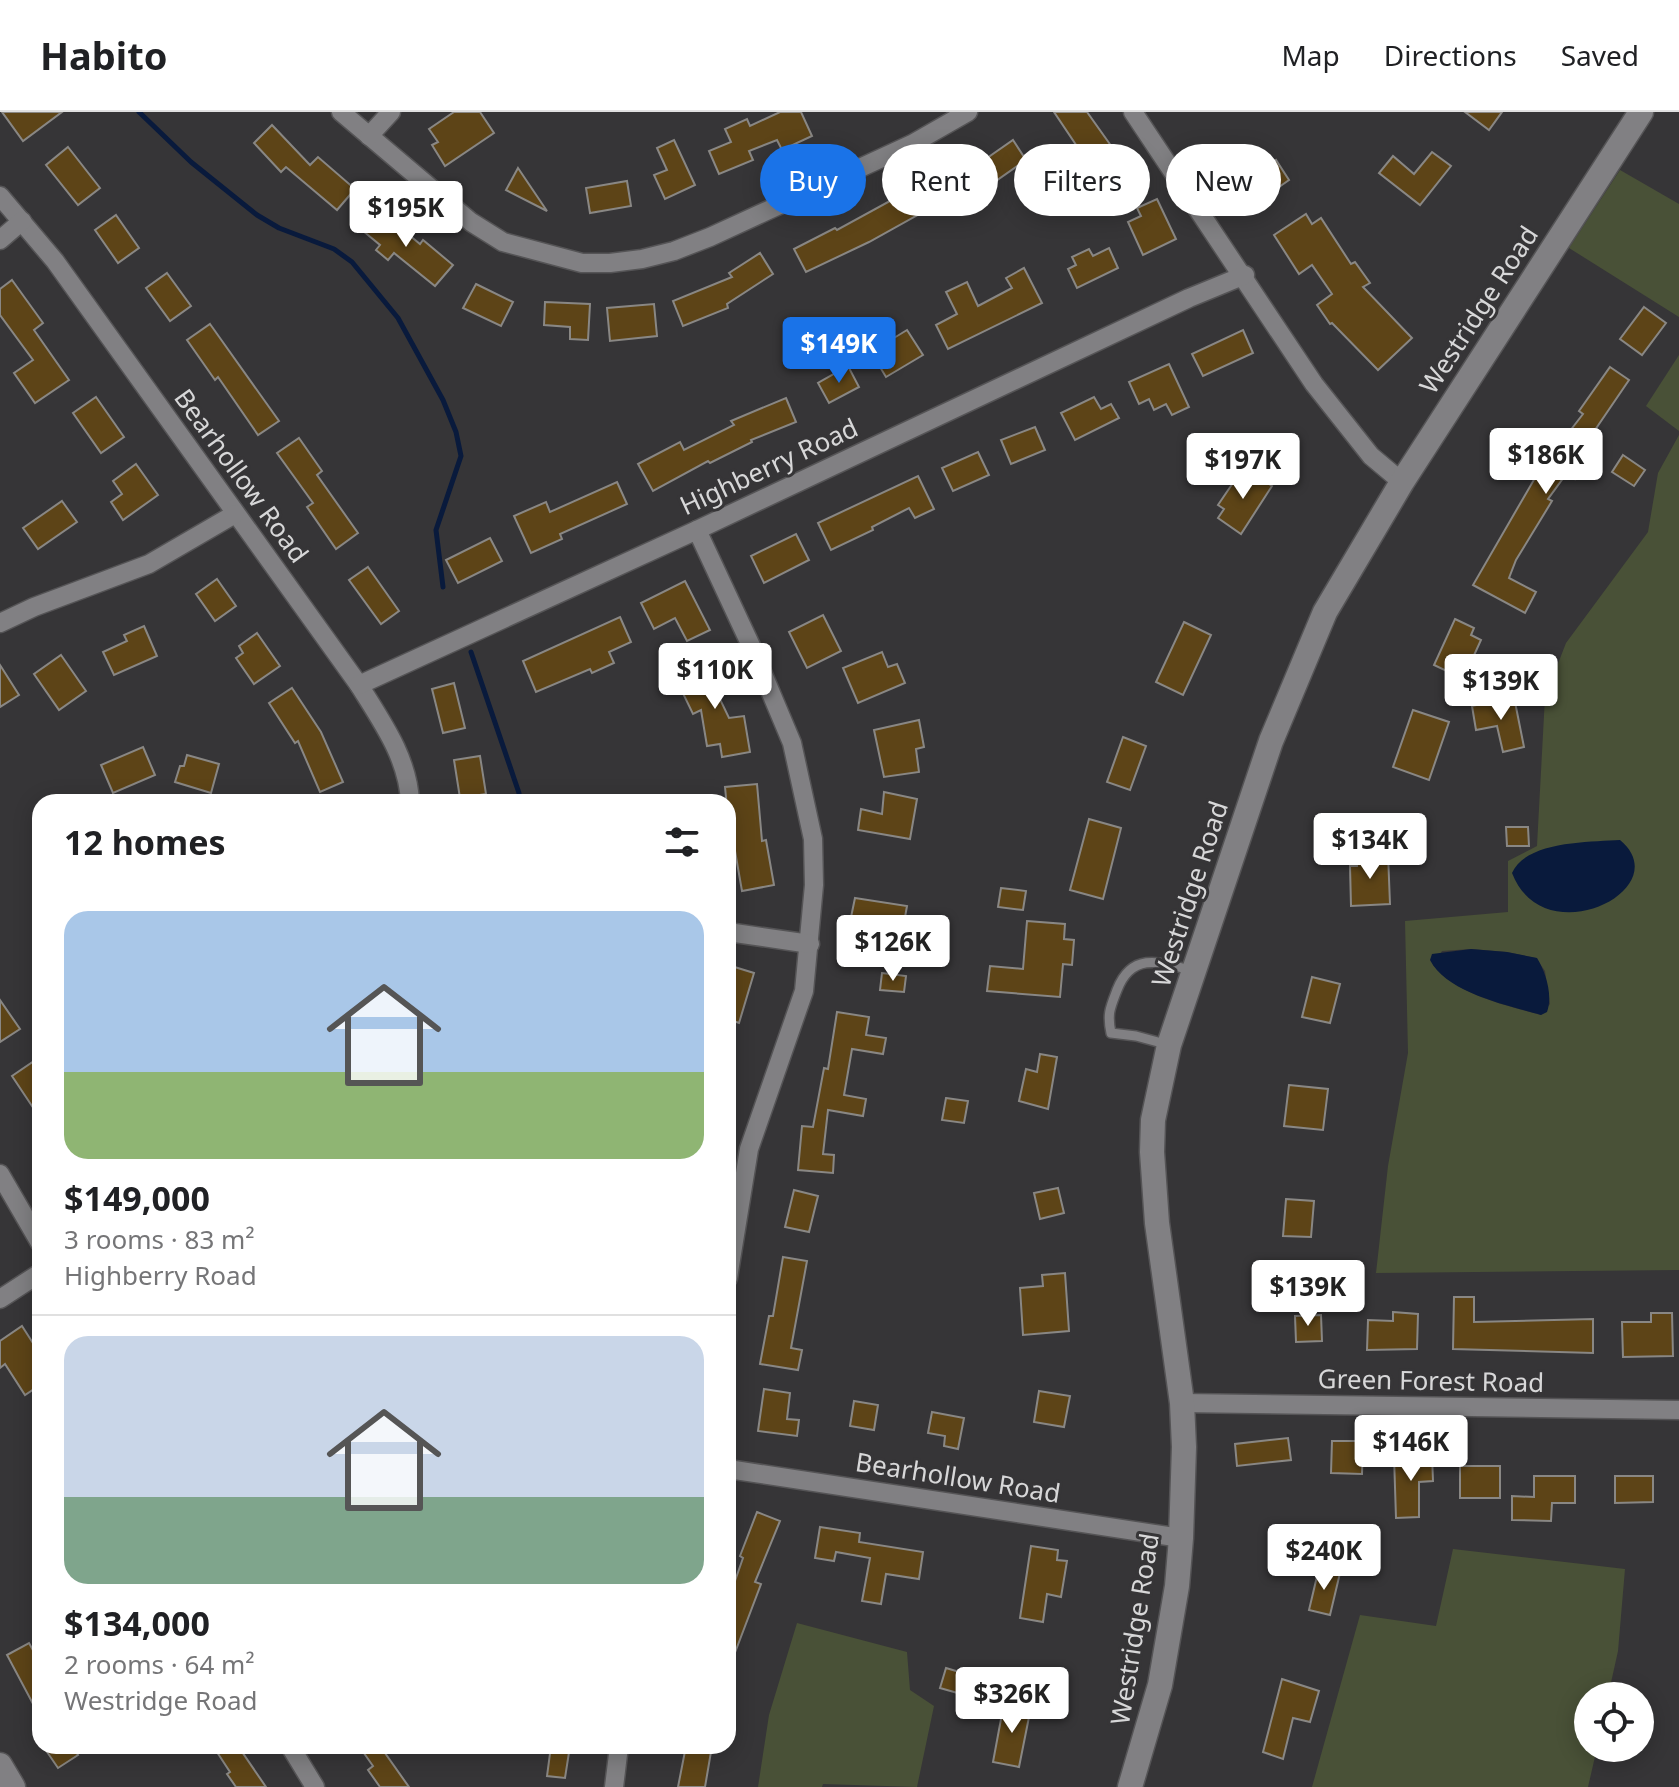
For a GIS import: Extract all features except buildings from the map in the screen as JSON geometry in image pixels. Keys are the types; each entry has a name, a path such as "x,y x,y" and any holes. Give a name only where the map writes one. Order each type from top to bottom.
{"main road":[{"name":"Westridge Road","path":"1130,1787 1160,1685 1177,1586 1181,1538 1182,1403 1157,1223 1152,1152 1153,1120 1169,1045 1266,755 1309,647 1347,573 1402,482 1641,112"}],"street":[{"path":"341,112 471,222 503,242 582,263 610,263 674,251 710,237 912,144 968,112"},
{"path":"369,136 391,112"},
{"path":"1133,112 1245,275 1314,384 1371,456 1402,482"},
{"name":"Bearhollow Road","path":"0,196 55,261 359,685 398,752 409,780 410,794"},
{"path":"0,240 22,221"},
{"name":"Highberry Road","path":"359,685 1189,298 1245,275"},
{"path":"0,623 149,564 235,514"},
{"path":"697,530 792,743 813,839 814,885 804,991 749,1149 736,1229"},
{"path":"736,933 810,944"},
{"path":"0,1174 32,1229"},
{"path":"0,1299 32,1278"},
{"name":"Green Forest Road","path":"1182,1403 1679,1410"},
{"name":"Bearhollow Road","path":"736,1470 1181,1538"},
{"path":"295,1754 315,1787"},
{"path":"614,1787 618,1754"}],"lane":[{"path":"1169,1045 1111,1033 1108,1015 1123,974 1142,962 1163,962 1193,971"}],"green space":[{"path":"1620,170 1679,204 1679,317 1569,248"},
{"path":"1679,355 1679,431 1646,406"},
{"path":"1679,435 1679,1270 1376,1273 1388,1166 1408,1053 1405,921 1508,912 1508,861 1537,846 1545,697 1566,643 1648,532 1658,473","holes":["1471,949 1536,958 1545,971 1550,1004 1541,1015 1468,991 1433,965 1442,951"]},
{"path":"1453,1549 1625,1569 1618,1651 1611,1682 1574,1682 1574,1762 1594,1762 1588,1787 1312,1787 1360,1615 1436,1626"},
{"path":"797,1623 907,1652 910,1690 934,1706 917,1787 823,1784 822,1787 758,1787 769,1715"}],"water":[{"path":"1620,840 1634,859 1633,878 1620,894 1600,906 1576,912 1551,910 1528,897 1512,873 1519,862 1544,849"},
{"path":"1471,949 1537,958 1548,984 1547,1012 1541,1015 1479,996 1450,981 1430,960 1432,954"}],"waterway":[{"path":"139,112 191,162 257,215 279,228 334,249 352,262 398,318 443,400 456,432 461,456 436,530 443,587"},
{"path":"471,652 519,794"}]}
